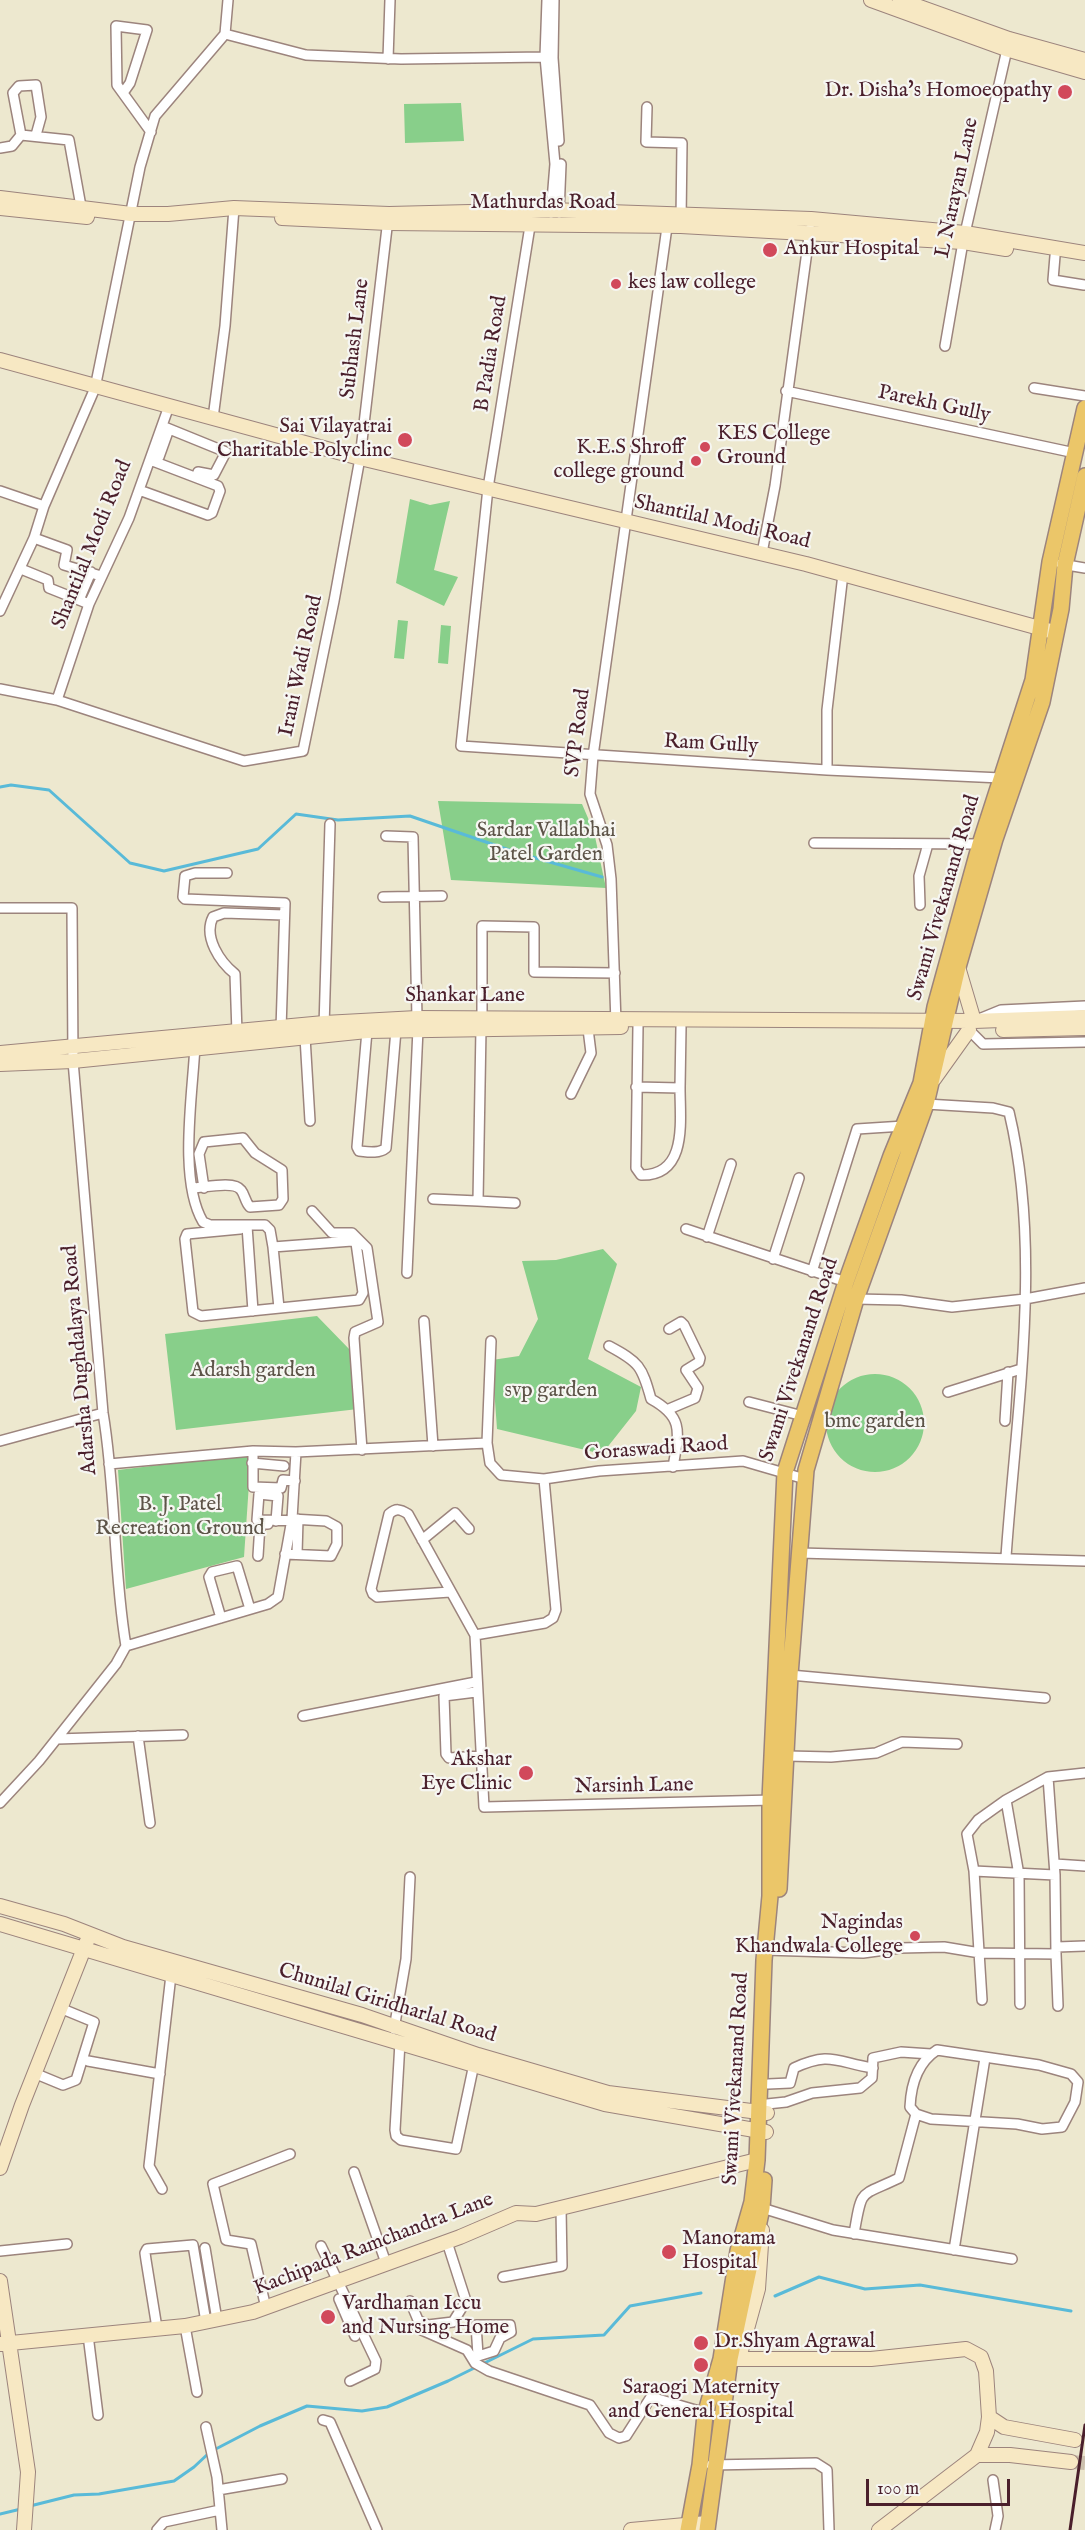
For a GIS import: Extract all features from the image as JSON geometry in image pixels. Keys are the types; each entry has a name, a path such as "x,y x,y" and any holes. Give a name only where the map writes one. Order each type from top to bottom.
{"main road":[{"name":"Swami Vivekanand Road","path":"778,1800 787,1756 790,1675 805,1479 856,1299 934,1079 937,1024 958,967 995,839 1042,702 1048,630 1050,562 1085,408"},
{"name":"Swami Vivekanand Road","path":"707,2527 705,2415 730,2358 762,2208 763,2132 768,2084 770,1896 778,1800 785,1472 846,1282 891,1156 921,1083 980,844 1027,703 1048,630 1061,609 1065,565 1085,476"},
{"name":"Swami Vivekanand Road","path":"765,2110 770,1950"},
{"name":"Swami Vivekanand Road","path":"688,2527 723,2418 738,2251 752,2202 763,2132"}],"street":[{"path":"0,611 21,569 44,506 95,388 140,167 155,116 225,34 228,0"},
{"path":"387,59 390,0"},
{"path":"547,0 545,57 555,164 555,217"},
{"path":"554,0 552,58 561,162 555,217"},
{"path":"871,0 1008,44 1085,72"},
{"path":"900,0 1008,44 1085,60"},
{"path":"123,93 130,83 147,30 116,26 117,85 150,132"},
{"path":"225,34 306,55 387,59 545,57"},
{"name":"L Narayan Lane","path":"945,346 964,238 1008,44"},
{"path":"21,135 13,93 19,86 33,84 36,85 41,117 36,135"},
{"path":"388,219 555,217 681,220 682,143 646,142 647,107"},
{"path":"21,135 69,140 82,212"},
{"path":"0,148 12,146 21,135"},
{"path":"0,198 82,212"},
{"path":"0,208 82,212"},
{"name":"Mathurdas Road","path":"82,212 130,218 234,212 530,226 555,217 667,227 681,220 810,226 964,238 1085,261"},
{"path":"213,418 225,326 234,212"},
{"name":"Subhash Lane","path":"360,458 388,219"},
{"name":"B Padia Road","path":"530,226 488,488 461,746 593,756"},
{"path":"762,553 775,486 810,226"},
{"name":"SVP Road","path":"616,1023 611,879 607,845 590,794 593,756 667,227"},
{"path":"964,238 1085,253"},
{"path":"1055,256 1053,280 1084,285"},
{"name":"Shantilal Modi Road","path":"0,360 95,388 360,458 762,553 1048,630"},
{"path":"1034,388 1085,396"},
{"name":"Parekh Gully","path":"786,391 1075,453"},
{"name":"Shantilal Modi Road","path":"57,700 84,602 101,576 141,491 166,427 169,406"},
{"path":"154,458 208,476 215,474 225,454 221,448 166,427"},
{"path":"141,491 208,515 212,513 220,491 218,486 154,458"},
{"name":"Irani Wadi Road","path":"0,689 57,700 244,760 303,751 360,458"},
{"path":"0,491 44,506"},
{"path":"34,538 67,550 64,565 101,576"},
{"path":"1050,562 1085,568"},
{"path":"21,569 48,580 49,588 84,602 91,572"},
{"path":"827,770 827,710 843,574"},
{"name":"Ram Gully","path":"593,756 1001,778"},
{"path":"324,1029 330,824"},
{"path":"386,836 413,837 417,1023 407,1273"},
{"path":"814,843 980,844"},
{"path":"920,905 920,876 927,844"},
{"path":"228,873 195,873 185,876 183,897 185,899 283,903 281,1029"},
{"path":"383,897 442,896"},
{"name":"Adarsha Dughdalaya Road","path":"0,908 72,908 73,1054 103,1413 121,1614 126,1646"},
{"path":"237,1032 235,974 220,959 210,930 210,922 213,917 224,913 284,915"},
{"path":"478,1201 482,926 534,927 534,972 615,973"},
{"path":"958,967 971,1026 983,1044 1085,1042"},
{"path":"934,1079 971,1026 1000,1010 1085,1006"},
{"path":"937,1024 995,1025 1085,1017"},
{"name":"Shankar Lane","path":"195,1043 237,1032 281,1029 396,1030 417,1023"},
{"name":"Shankar Lane","path":"0,1064 73,1054 195,1043 305,1038 324,1029 417,1023 937,1024"},
{"name":"Shankar Lane","path":"482,1023 588,1029 616,1023 681,1027 937,1024"},
{"path":"995,1025 1085,1028"},
{"path":"638,1026 636,1168 641,1175 662,1170 672,1164 677,1154 680,1130 681,1027"},
{"path":"571,1094 591,1053 588,1029"},
{"path":"368,1031 357,1147 359,1151 375,1152 386,1148 396,1030"},
{"path":"305,1038 310,1120"},
{"path":"195,1043 189,1122 192,1188 200,1227"},
{"name":"Shankar Lane","path":"0,1053 73,1054"},
{"path":"636,1087 680,1088"},
{"path":"926,1104 993,1108 1009,1112 1024,1205 1025,1299 1006,1557"},
{"path":"812,1272 857,1129 904,1126"},
{"path":"192,1188 204,1188 235,1185 240,1188 250,1207 279,1205 283,1199 282,1170 255,1153 243,1137 204,1142 199,1154 204,1188"},
{"path":"707,1237 731,1164"},
{"path":"772,1259 799,1178"},
{"path":"433,1199 516,1203"},
{"path":"312,1211 332,1233 352,1233 367,1248 378,1322 356,1332 354,1338 362,1450"},
{"path":"198,1215 203,1222 210,1225 242,1224 247,1226"},
{"path":"273,1247 352,1241 356,1243 363,1293 359,1300 201,1316 193,1312 185,1239 187,1234 265,1225 270,1230 273,1247 279,1308"},
{"path":"247,1226 253,1311"},
{"path":"686,1229 846,1282"},
{"path":"856,1299 901,1300 952,1307 1025,1299 1085,1288"},
{"path":"424,1321 433,1446"},
{"path":"669,1329 681,1322 700,1358 699,1362 686,1370 698,1388 695,1398 669,1409"},
{"path":"109,1464 253,1451 362,1450 487,1443 491,1341"},
{"path":"609,1346 636,1360 643,1371 651,1399 669,1409 676,1422 677,1442 673,1467"},
{"path":"948,1392 1020,1373"},
{"path":"1008,1375 1004,1420 1016,1421"},
{"path":"749,1402 803,1416"},
{"path":"0,1441 103,1413"},
{"name":"Goraswadi Raod","path":"487,1443 489,1463 501,1475 544,1479 599,1471 743,1461 805,1479"},
{"path":"253,1451 253,1487 281,1488 283,1474"},
{"path":"296,1452 293,1521 297,1554"},
{"path":"252,1463 283,1474 295,1481"},
{"path":"475,1635 545,1623 553,1618 556,1610 544,1479"},
{"path":"285,1554 332,1557 337,1544 338,1530 326,1521 276,1521 256,1518 259,1494 294,1499"},
{"path":"276,1521 278,1498"},
{"path":"450,1592 377,1597 373,1594 371,1589 388,1514 394,1510 401,1510 408,1514 475,1635 476,1692 481,1756 449,1758 446,1754 444,1696 476,1692"},
{"path":"422,1540 455,1513 469,1529"},
{"path":"0,1803 57,1739 126,1646 268,1604 278,1597 293,1521"},
{"path":"258,1556 260,1524 293,1521"},
{"path":"800,1553 1085,1561"},
{"path":"221,1618 209,1577 212,1572 237,1566 250,1609"},
{"path":"790,1675 1045,1698"},
{"path":"303,1716 476,1682"},
{"path":"57,1739 183,1735"},
{"path":"138,1736 150,1823"},
{"path":"787,1756 831,1757 876,1753 902,1743 957,1744"},
{"name":"Narsinh Lane","path":"481,1756 484,1807 778,1800"},
{"path":"982,2000 974,1871 968,1834 978,1820 1006,1800 1048,1777 1085,1773"},
{"path":"1048,1777 1055,1864 1058,2006"},
{"path":"1006,1800 1019,1875 1020,2004"},
{"path":"1055,1864 1085,1866"},
{"path":"974,1871 1055,1875"},
{"path":"410,1877 406,1959 395,2036 396,2136 401,2140 456,2149 474,2064"},
{"name":"Chunilal Giridharlal Road","path":"0,1906 90,1934 474,2064 605,2104 763,2132"},
{"name":"Chunilal Giridharlal Road","path":"0,1924 171,1975 395,2036 478,2055 608,2093 765,2110"},
{"path":"0,2168 34,2073 90,1934"},
{"path":"770,1950 863,1953 900,1948 944,1947 980,1953 1020,1954 1085,1946"},
{"path":"162,2189 149,2166 171,1975"},
{"path":"34,2073 63,2085 76,2080 94,2022 60,2008"},
{"path":"937,2050 985,2058 1039,2065 1071,2074 1078,2082 1069,2118 1062,2127 1042,2129 1017,2124 931,2119 916,2114 910,2107 911,2087 924,2058 937,2050"},
{"path":"765,2110 812,2093 860,2088 872,2078 873,2058 901,2052 931,2054"},
{"path":"768,2084 790,2083 794,2068 814,2058 831,2057 873,2068"},
{"path":"954,2250 985,2058"},
{"path":"88,2061 160,2074"},
{"path":"854,2234 859,2206 864,2194 875,2186 899,2178 916,2114"},
{"path":"266,2308 251,2244 226,2240 213,2184 290,2154"},
{"name":"Kachipada Ramchandra Lane","path":"4,2344 185,2326 266,2308 447,2242 516,2213 536,2214 758,2160"},
{"path":"354,2172 384,2264"},
{"path":"503,2277 562,2266 561,2208"},
{"path":"762,2208 833,2230 1012,2259"},
{"name":"Swami Vivekanand Road","path":"730,2358 750,2322 758,2289 762,2208"},
{"path":"372,2241 384,2264"},
{"path":"410,2301 422,2323 439,2325 453,2322 466,2301 447,2242"},
{"path":"0,2251 67,2244"},
{"path":"157,2328 146,2260 147,2249 193,2245 211,2321"},
{"path":"321,2246 355,2336"},
{"path":"205,2248 211,2321"},
{"path":"0,2281 4,2344 28,2472 24,2530"},
{"path":"334,2282 376,2361 375,2369 350,2380"},
{"path":"476,2325 510,2325 511,2332 500,2338 494,2351 477,2361 476,2325"},
{"path":"185,2326 197,2392"},
{"path":"417,2328 467,2350 477,2361 591,2405 609,2433 619,2438 626,2436 651,2397 705,2415 723,2418"},
{"path":"88,2335 98,2415"},
{"path":"730,2358 871,2359 966,2349 981,2357 986,2371 989,2417 987,2432 977,2456 879,2530"},
{"path":"989,2417 1004,2427 1075,2440"},
{"path":"322,2420 330,2422 377,2530"},
{"path":"206,2427 218,2490 222,2530"},
{"path":"977,2456 1010,2455 1071,2462"},
{"path":"707,2465 816,2463 827,2470 829,2530"},
{"path":"218,2490 282,2480"},
{"path":"993,2480 998,2516 995,2530"},
{"path":"157,2530 164,2522 220,2510"},
{"path":"631,2530 707,2527"}],"green space":[{"path":"461,103 464,141 405,143 404,104"},
{"path":"410,499 430,505 450,501 434,570 458,577 444,606 396,583"},
{"path":"398,620 408,621 404,659 394,658"},
{"path":"441,625 451,626 448,664 438,663"},
{"name":"Sardar Vallabhai Patel Garden","path":"438,801 582,804 594,832 606,888 451,880"},
{"name":"svp garden","path":"603,1249 617,1264 588,1359 641,1387 636,1411 602,1454 497,1429 492,1360 519,1356 538,1319 522,1261 556,1260"},
{"name":"Adarsh garden","path":"317,1316 351,1351 358,1409 176,1430 165,1334"},
{"name":"bmc garden","path":"875,1374 894,1378 910,1388 920,1404 924,1423 920,1442 910,1458 894,1468 875,1472 856,1468 840,1458 830,1442 826,1423 830,1404 840,1388 856,1378"},
{"name":"B. J. Patel Recreation Ground","path":"251,1454 244,1557 126,1589 118,1470"}],"waterway":[{"path":"0,787 11,785 49,790 130,863 164,871 258,849 296,814 338,820 410,816 515,852 602,877"},
{"path":"775,2296 819,2277 865,2289 920,2285 1071,2311"},
{"path":"30,2506 74,2495 99,2494 174,2481 210,2452 260,2426 307,2406 362,2411 387,2407 448,2381 533,2339 604,2335 630,2306 701,2293"},
{"path":"0,2514 21,2509"}],"tunnel":[{"path":"1071,2462 1085,2463"}],"railway":[{"path":"1070,2530 1085,2425"}],"place":[{"name":"Dr. Disha's Homoeopathy","path":"1065,92"},
{"name":"Ankur Hospital","path":"770,250"},
{"name":"kes law college","path":"616,284"},
{"name":"Sai Vilayatrai Charitable Polyclinc","path":"405,440"},
{"name":"KES College Ground","path":"705,447"},
{"name":"K.E.S Shroff college ground","path":"696,461"},
{"name":"Akshar Eye Clinic","path":"526,1773"},
{"name":"Nagindas Khandwala College","path":"915,1936"},
{"name":"Manorama Hospital","path":"669,2252"},
{"name":"Vardhaman Iccu and Nursing Home","path":"328,2317"},
{"name":"Dr.Shyam Agrawal","path":"701,2343"},
{"name":"Saraogi Maternity and General Hospital","path":"701,2365"}]}
